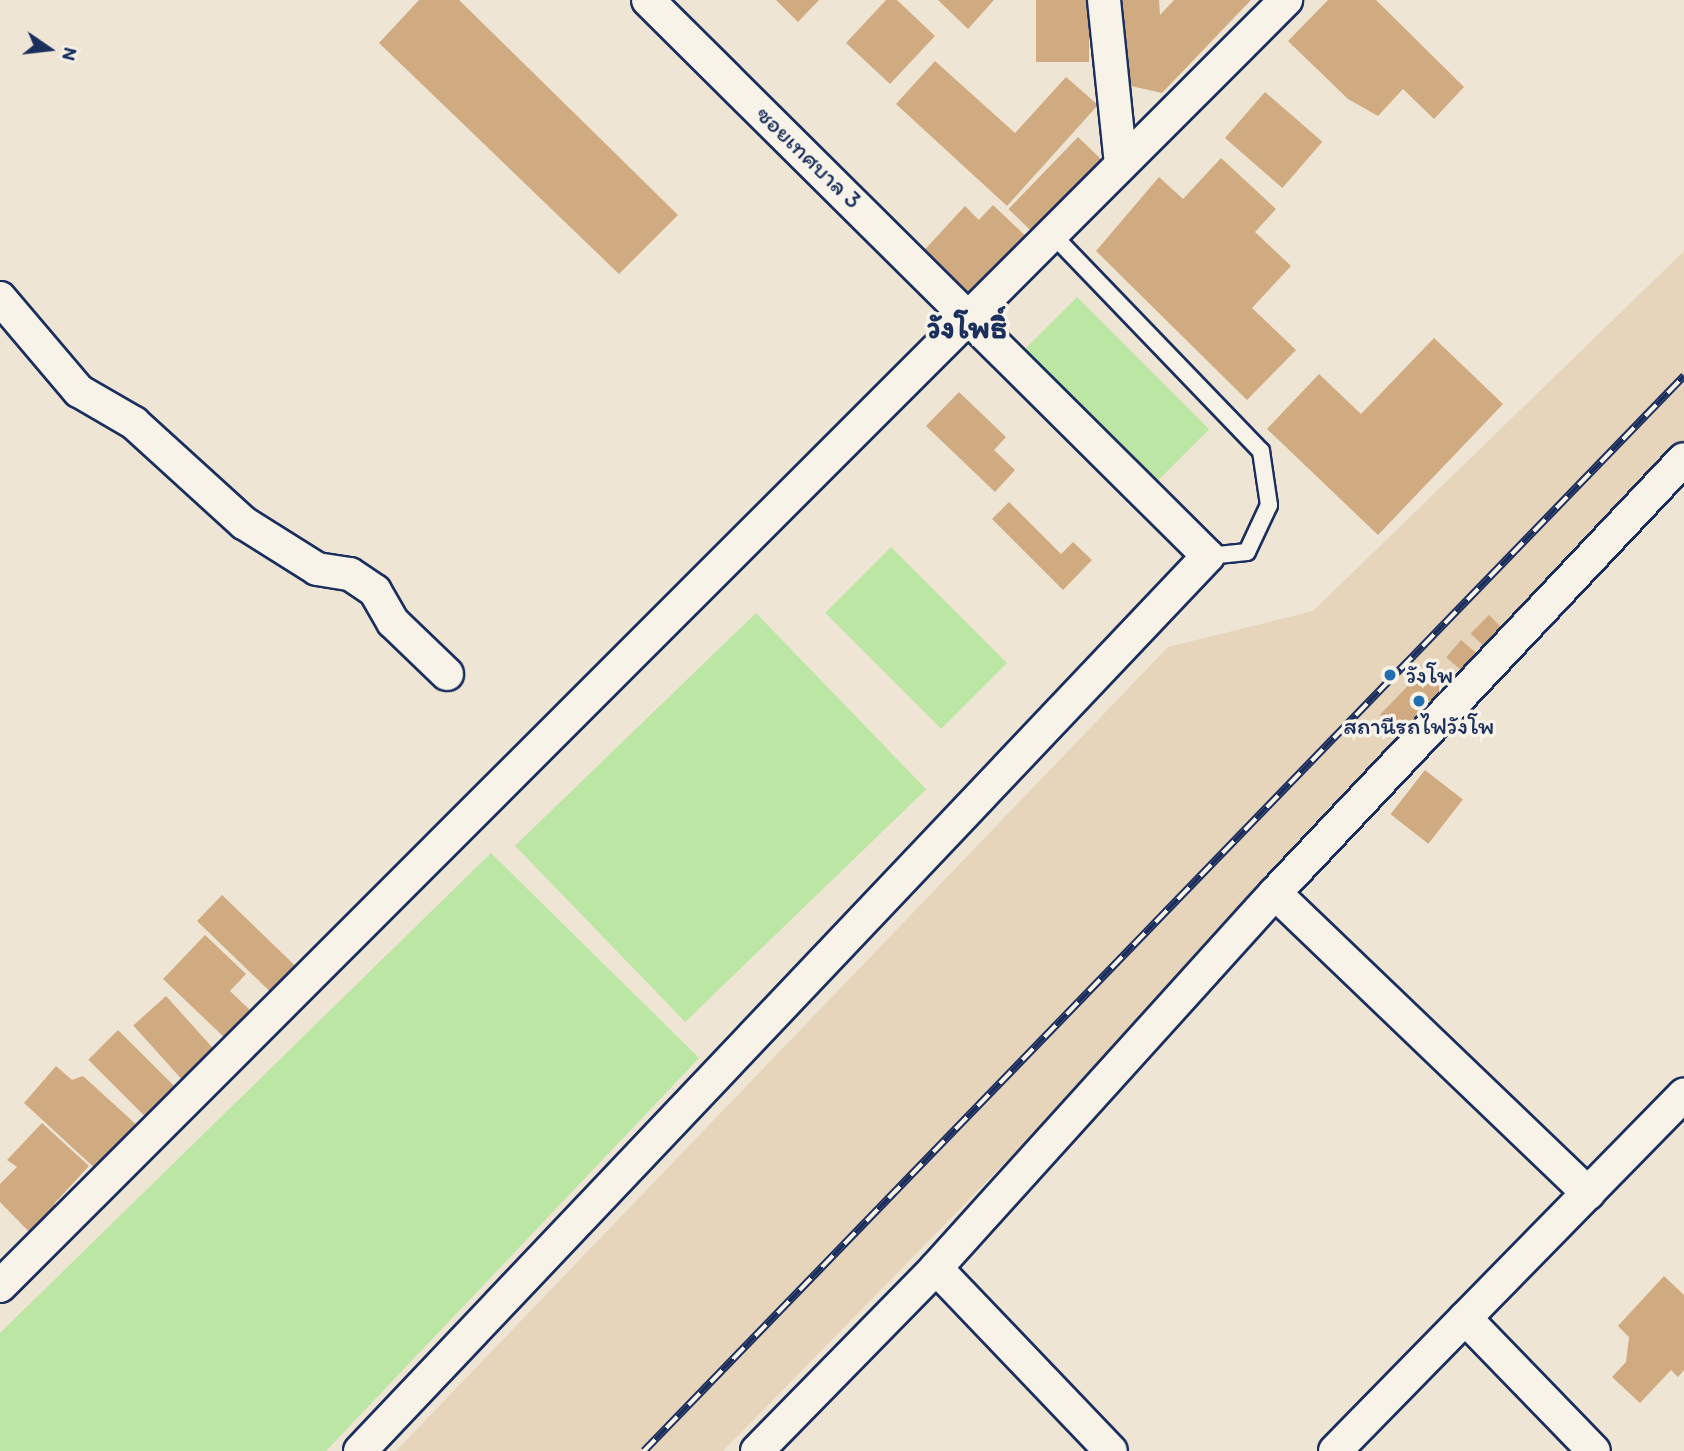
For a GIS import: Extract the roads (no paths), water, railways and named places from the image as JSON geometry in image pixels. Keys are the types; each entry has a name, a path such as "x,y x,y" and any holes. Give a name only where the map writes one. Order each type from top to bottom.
{"street":[{"name":"ซอยเทศบาล 3","path":"648,0 971,314 1208,556"},
{"path":"1104,0 1121,164"},
{"path":"0,1286 1286,0"},
{"path":"0,299 79,391 134,423 244,523 317,569 350,574 374,591 393,622 447,674"},
{"path":"757,1451 936,1268 1275,893 1684,459"},
{"path":"360,1451 1208,556"},
{"path":"1275,893 1588,1193"},
{"path":"1335,1451 1684,1094"},
{"path":"936,1268 1111,1451"},
{"path":"1465,1318 1594,1451"}],"lane":[{"path":"1052,234 1261,451 1269,505 1247,552 1208,556"}],"railway":[{"path":"644,1451 1684,376"}],"place":[{"name":"วังโพ","path":"1390,675"},
{"name":"สถานีรถไฟวังโพ","path":"1419,701"}],"district":[{"name":"วังโพธิ์","path":"967,327"}]}
